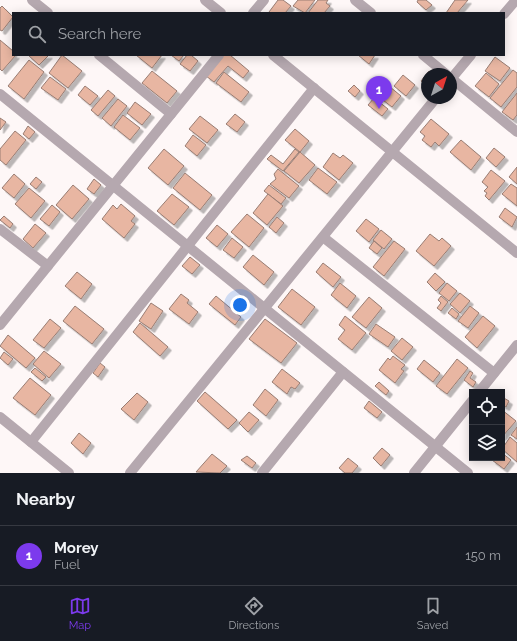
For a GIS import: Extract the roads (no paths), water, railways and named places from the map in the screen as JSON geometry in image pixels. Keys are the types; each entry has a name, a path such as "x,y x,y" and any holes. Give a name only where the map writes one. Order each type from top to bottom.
{"street":[{"path":"32,0 47,12"},
{"path":"205,0 220,12"},
{"path":"254,12 264,0"},
{"path":"355,0 370,12"},
{"path":"505,13 516,1"},
{"path":"100,56 171,114"},
{"path":"0,325 218,56"},
{"path":"274,56 517,253"},
{"path":"423,56 438,68"},
{"path":"457,70 470,56"},
{"path":"457,84 517,132"},
{"path":"31,442 314,88"},
{"path":"0,94 468,473"},
{"path":"130,473 431,104"},
{"path":"0,229 48,266"},
{"path":"323,236 494,373"},
{"path":"481,389 517,345"},
{"path":"262,473 343,372"},
{"path":"414,473 469,405"},
{"path":"0,417 69,473"}],"place":[{"name":"Morey","path":"379,109"}]}
